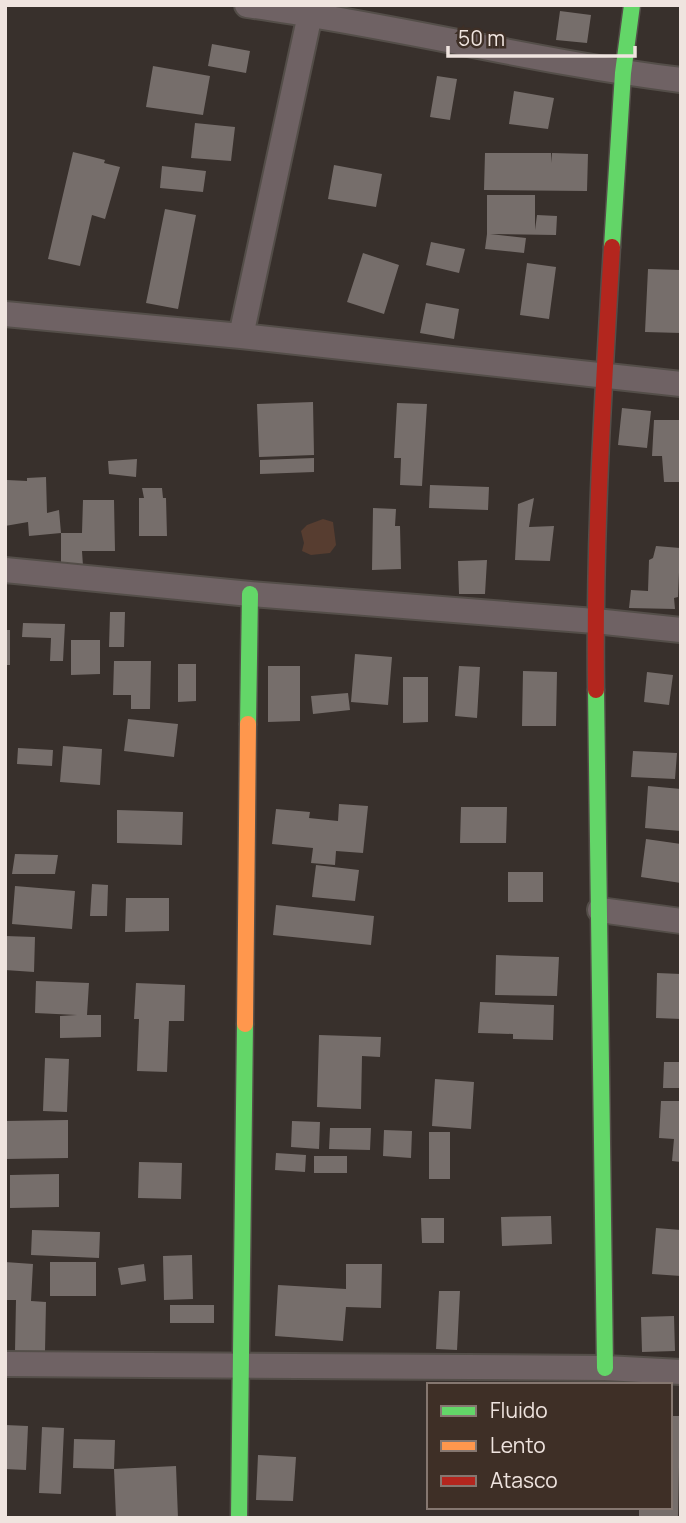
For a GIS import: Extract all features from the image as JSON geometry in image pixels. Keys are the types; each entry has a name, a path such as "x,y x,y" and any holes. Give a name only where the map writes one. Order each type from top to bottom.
{"street":[{"path":"247,5 311,10 623,73 681,80"},
{"path":"605,1368 596,621 604,376 623,73 632,5"},
{"path":"241,336 311,10"},
{"path":"5,314 241,336 681,384"},
{"path":"5,570 250,594 681,630"},
{"path":"239,1518 250,594"},
{"path":"600,910 681,921"},
{"path":"5,1364 605,1368 681,1372"}],"shaded area":[{"path":"323,519 333,522 336,545 330,553 311,555 302,551 304,543 301,531 307,525"}],"building":[{"path":"560,11 591,15 587,43 556,40"},
{"path":"212,44 250,51 246,73 208,66"},
{"path":"153,66 210,76 203,115 146,107"},
{"path":"437,76 457,79 450,120 430,117"},
{"path":"514,91 554,98 548,129 509,124"},
{"path":"195,123 235,127 231,161 191,158"},
{"path":"73,152 105,160 104,163 120,167 105,219 92,215 80,266 48,259"},
{"path":"485,153 551,153 552,163 552,153 588,154 587,191 484,190"},
{"path":"334,165 382,174 376,207 328,199"},
{"path":"162,166 206,171 203,192 160,188"},
{"path":"487,195 535,195 535,230 537,215 557,216 556,235 490,234 526,238 524,253 485,249"},
{"path":"165,209 196,215 178,309 146,303"},
{"path":"431,242 465,249 459,273 426,265"},
{"path":"363,253 399,265 384,314 347,302"},
{"path":"527,263 556,267 549,319 520,315"},
{"path":"648,269 681,270 681,333 645,332"},
{"path":"426,303 459,309 454,339 420,333"},
{"path":"313,402 314,455 259,457 257,404"},
{"path":"397,403 427,404 422,486 400,485 401,458 394,458"},
{"path":"622,408 651,411 647,448 618,445"},
{"path":"654,420 681,420 681,482 664,482 662,456 652,456"},
{"path":"314,458 314,472 260,474 260,460"},
{"path":"137,459 136,477 109,474 108,461"},
{"path":"46,477 47,513 59,510 61,533 29,536 28,522 5,526 7,480 27,481 27,478"},
{"path":"430,485 489,487 488,510 429,508"},
{"path":"142,488 162,488 163,498 166,498 167,536 139,536 139,498 144,498"},
{"path":"534,498 529,527 554,526 550,561 515,560 518,504"},
{"path":"83,500 114,500 115,551 82,551 83,566 61,566 61,533 82,533"},
{"path":"373,508 396,509 395,526 400,526 401,569 372,570"},
{"path":"656,546 680,548 675,609 629,608 631,590 648,591 649,560 653,558"},
{"path":"487,560 485,594 459,594 458,561"},
{"path":"110,612 125,612 124,647 109,647"},
{"path":"23,623 65,624 63,661 50,661 51,638 22,637"},
{"path":"5,630 10,630 10,665 5,665"},
{"path":"71,640 100,640 100,674 71,675"},
{"path":"355,654 392,657 388,705 351,702"},
{"path":"114,661 151,661 150,709 131,709 131,695 113,695"},
{"path":"178,664 196,664 196,701 178,702"},
{"path":"268,666 300,666 300,721 268,722"},
{"path":"459,666 480,667 477,718 455,716"},
{"path":"523,671 557,672 556,726 522,726"},
{"path":"647,672 673,675 669,705 644,702"},
{"path":"403,677 428,677 428,722 403,723"},
{"path":"348,693 350,710 313,714 311,696"},
{"path":"128,719 178,724 174,757 124,751"},
{"path":"63,746 102,749 100,785 60,782"},
{"path":"18,748 53,750 52,766 17,764"},
{"path":"633,751 677,753 675,779 631,777"},
{"path":"648,786 681,789 681,831 645,828"},
{"path":"339,804 368,806 363,853 336,851 335,865 311,863 313,848 272,844 276,809 310,812 309,818 338,821"},
{"path":"461,807 507,807 506,843 460,843"},
{"path":"117,810 183,812 182,845 117,843"},
{"path":"646,839 681,844 681,883 641,877"},
{"path":"15,854 58,855 55,874 12,874"},
{"path":"316,865 359,870 355,901 312,897"},
{"path":"508,872 543,872 543,902 508,902"},
{"path":"92,884 108,885 107,916 90,916"},
{"path":"15,886 75,891 72,929 12,924"},
{"path":"126,898 169,898 169,931 125,932"},
{"path":"276,905 374,916 371,945 273,935"},
{"path":"5,936 35,937 34,972 5,970"},
{"path":"496,955 559,957 557,996 495,995"},
{"path":"657,973 681,974 681,1019 656,1018"},
{"path":"36,981 89,983 87,1015 101,1015 101,1037 60,1038 60,1016 77,1015 35,1013"},
{"path":"136,983 185,985 184,1021 169,1021 167,1072 137,1071 139,1019 134,1019"},
{"path":"480,1002 554,1005 553,1040 513,1039 513,1034 478,1033"},
{"path":"319,1035 381,1037 380,1057 362,1056 361,1109 317,1107"},
{"path":"45,1058 69,1059 67,1112 43,1111"},
{"path":"664,1062 681,1062 681,1088 663,1088"},
{"path":"435,1079 474,1082 471,1129 432,1126"},
{"path":"661,1101 681,1101 681,1162 672,1161 674,1139 659,1138"},
{"path":"68,1120 68,1158 5,1159 5,1121"},
{"path":"292,1121 320,1122 319,1149 291,1147"},
{"path":"330,1128 371,1128 370,1150 329,1149"},
{"path":"384,1130 412,1131 411,1158 383,1156"},
{"path":"429,1132 450,1132 450,1179 429,1179"},
{"path":"276,1153 306,1155 305,1172 275,1170"},
{"path":"314,1156 347,1156 347,1173 314,1173"},
{"path":"139,1162 182,1163 181,1199 138,1198"},
{"path":"59,1174 59,1207 10,1208 10,1175"},
{"path":"551,1216 552,1244 502,1246 501,1217"},
{"path":"421,1218 444,1218 444,1243 422,1243"},
{"path":"656,1228 681,1230 681,1276 652,1274"},
{"path":"32,1230 100,1232 99,1258 31,1255"},
{"path":"192,1255 193,1299 164,1300 163,1256"},
{"path":"5,1262 33,1264 31,1301 46,1302 45,1352 15,1351 16,1300 5,1300"},
{"path":"50,1262 96,1262 96,1296 50,1296"},
{"path":"144,1264 146,1281 121,1285 118,1268"},
{"path":"346,1264 382,1264 381,1308 346,1307 343,1341 275,1336 278,1285 346,1289"},
{"path":"439,1291 460,1291 457,1350 436,1349"},
{"path":"170,1305 214,1305 214,1323 170,1323"},
{"path":"674,1316 675,1351 642,1352 641,1317"},
{"path":"672,1416 680,1416 678,1518 639,1518 639,1509 672,1509"},
{"path":"5,1425 28,1426 26,1470 5,1469"},
{"path":"42,1427 64,1428 61,1494 39,1493"},
{"path":"74,1439 115,1440 114,1469 73,1468"},
{"path":"258,1455 296,1457 293,1501 256,1500"},
{"path":"176,1466 178,1518 116,1518 114,1469"}],"traffic: fast":[{"path":"612,247 623,73 632,5"},
{"path":"248,724 250,594"},
{"path":"596,690 605,1368"},
{"path":"239,1518 245,1024"}],"traffic: slow":[{"path":"245,1024 248,724"}],"traffic: jam":[{"path":"596,690 602,413 612,247"}]}
